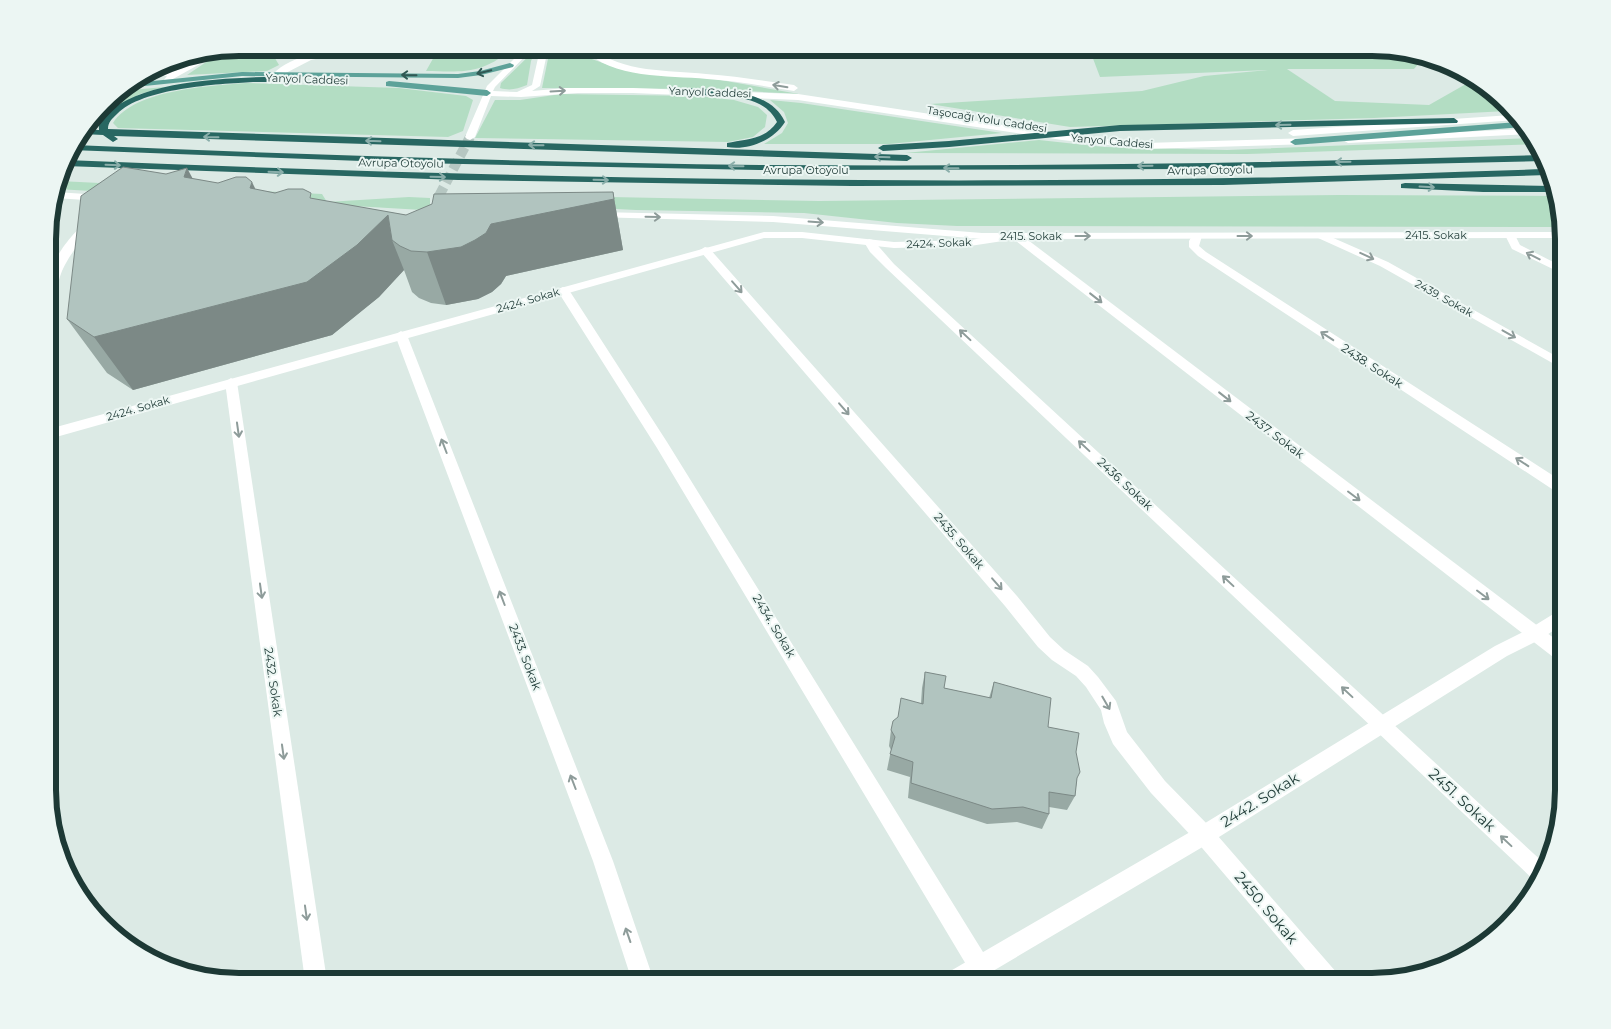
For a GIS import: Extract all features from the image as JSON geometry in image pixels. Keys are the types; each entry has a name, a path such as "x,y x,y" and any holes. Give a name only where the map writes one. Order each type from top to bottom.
{"highway":[{"path":"292,78 207,84 158,92 123,106 103,123 104,132 113,139 147,144 249,149 298,156"},
{"path":"688,91 750,98 771,106 779,116 778,128 766,137 735,145 702,148"},
{"path":"637,148 832,149 911,147 1120,128 1454,122"},
{"path":"91,132 959,159 1023,162 1053,168"},
{"name":"Avrupa Otoyolu","path":"81,148 298,156 809,167 1053,168 1536,158"},
{"path":"1392,161 1532,152"},
{"name":"Avrupa Otoyolu","path":"73,163 368,175 710,182 1112,183 1343,179 1542,172"},
{"path":"1483,174 1544,178"},
{"path":"1343,179 1439,188 1548,190"}],"main road":[{"path":"143,84 242,74 458,76 481,74 510,65"},
{"path":"438,89 452,85 460,78 458,76"},
{"name":"Yanyol Caddesi","path":"139,87 220,79 292,78 370,82 487,93"},
{"path":"1295,142 1403,132 1515,125"}],"street":[{"path":"277,74 293,64 320,56"},
{"path":"470,137 492,83 520,56"},
{"path":"509,96 536,86 543,56"},
{"name":"Taşocağı Yolu Caddesi","path":"598,56 607,61 643,70 733,79 1113,138 1188,141 1508,118"},
{"path":"167,81 175,74 199,61"},
{"path":"162,73 175,74"},
{"name":"Yanyol Caddesi","path":"487,93 509,96 573,90 688,91 798,97 1072,138 1145,146 1520,132"},
{"path":"61,195 114,199"},
{"name":"2415. Sokak","path":"584,215 773,219 915,231 1016,236 1555,236"},
{"path":"56,271 59,263 70,247 88,227 100,219"},
{"name":"2424. Sokak","path":"56,432 764,234 802,235 894,244 948,244 996,240 1016,236"},
{"path":"1510,235 1516,247 1555,267"},
{"name":"2437. Sokak","path":"1016,236 1555,649"},
{"name":"2438. Sokak","path":"1197,236 1194,241 1194,247 1202,254 1555,484"},
{"name":"2439. Sokak","path":"1322,236 1384,264 1555,360"},
{"name":"2436. Sokak","path":"869,242 874,250 890,266 1383,725"},
{"name":"2435. Sokak","path":"705,250 1011,601 1044,642 1058,655 1082,671 1092,682 1110,707 1113,723 1120,738 1158,787 1204,835"},
{"name":"2434. Sokak","path":"563,290 667,453 983,973"},
{"name":"2433. Sokak","path":"401,335 603,862 640,973"},
{"name":"2432. Sokak","path":"231,382 315,973"},
{"name":"2442. Sokak","path":"986,973 1501,651 1535,634 1555,620"},
{"name":"2451. Sokak","path":"1383,725 1537,869"},
{"name":"2450. Sokak","path":"1204,835 1321,973"}],"green space":[{"path":"274,56 279,65 267,71 187,75 211,59 216,58"},
{"path":"434,56 502,56 492,63 473,70 426,71"},
{"path":"529,56 533,56 527,85 520,88 507,89 500,88 501,83"},
{"path":"549,56 587,56 617,68 715,79 799,94 711,89 542,88"},
{"path":"1092,56 1371,56 1395,58 1420,62 1414,69 1287,69 1335,101 1429,105 1467,83 1483,94 1502,111 1374,118 1070,127 930,104 1142,91 1204,76 1268,70 1100,77"},
{"path":"188,63 174,71 168,70"},
{"path":"246,83 399,88 466,96 473,100 463,131 448,137 118,128 113,123 124,112 138,103 155,96 194,88"},
{"path":"165,87 140,94 111,109 134,90"},
{"path":"561,94 697,96 734,100 758,107 767,115 765,127 753,137 728,142 475,138 495,100 520,100"},
{"path":"770,100 1002,133 889,144 764,144 782,133 788,123 784,112"},
{"path":"1524,138 1528,144 1247,154 905,153 1039,140 1104,147 1227,150"},
{"path":"66,181 322,194 327,202 409,197 430,198 430,204 440,211 63,189"},
{"path":"1339,195 1550,196 1554,227 957,226 897,223 804,213 636,210 520,204 610,197 819,201"}],"building":[{"path":"123,167 166,174 187,168 184,177 218,183 236,177 246,177 252,182 250,188 275,193 288,189 303,189 311,193 310,198 406,215 432,204 434,194 613,192 614,199 491,224 486,233 461,247 427,252 411,251 392,240 388,215 357,245 307,282 94,337 67,319 81,196"},
{"path":"925,672 946,676 944,688 991,698 994,682 1051,698 1048,727 1079,733 1076,752 1080,772 1077,778 1075,796 1049,792 1049,814 1023,807 992,809 911,783 913,762 890,754 895,737 891,730 893,721 898,717 901,698 923,704"}],"tunnel":[{"path":"439,196 470,137"}]}
